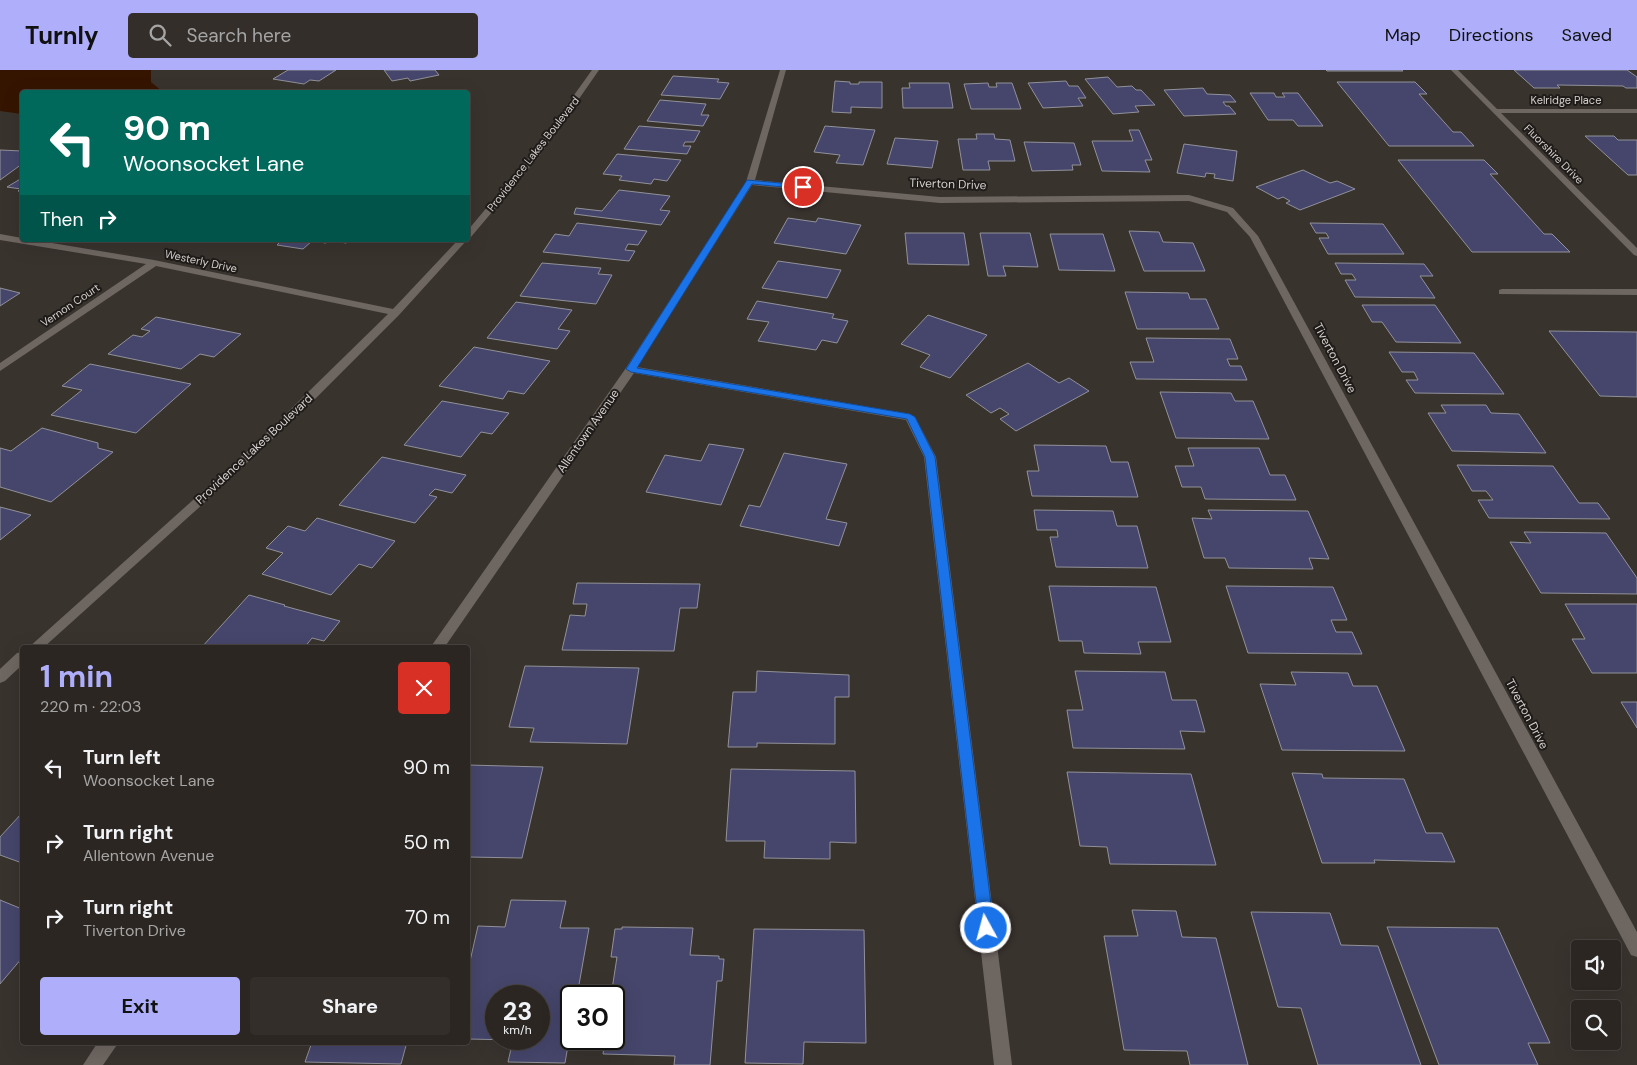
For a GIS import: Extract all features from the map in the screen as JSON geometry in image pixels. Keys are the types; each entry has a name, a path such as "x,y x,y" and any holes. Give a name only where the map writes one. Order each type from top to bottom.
{"street":[{"name":"Providence Lakes Boulevard","path":"470,233 537,153 596,70"},
{"name":"Allentown Avenue","path":"438,645 631,369 750,182 784,70"},
{"name":"Fluorshire Drive","path":"1454,70 1637,253"},
{"name":"Kelridge Place","path":"1495,111 1637,111"},
{"name":"Tiverton Drive","path":"750,182 940,200 1189,198 1230,210 1254,236 1637,949"},
{"name":"Westerly Drive","path":"0,237 20,240"},
{"name":"Westerly Drive","path":"30,242 154,263 396,313"},
{"name":"Providence Lakes Boulevard","path":"37,645 275,432 396,313 461,242"},
{"name":"Vernon Court","path":"0,368 154,263"},
{"path":"1502,292 1637,292"},
{"path":"631,369 910,417 930,457 1003,1065"},
{"path":"0,677 20,660"},
{"path":"92,1065 108,1045"}],"shaded area":[{"path":"0,70 151,70 151,82 161,90 20,90 20,114 0,111"}],"building":[{"path":"288,70 336,70 319,81 310,80 304,84 273,79"},
{"path":"384,70 435,70 439,75 410,81 408,78 392,81"},
{"path":"1402,70 1403,71 1327,71"},
{"path":"1514,70 1627,70 1637,77 1637,88 1557,85 1560,88 1534,88"},
{"path":"673,76 719,79 717,82 729,83 720,99 661,95"},
{"path":"1108,77 1117,87 1132,86 1136,90 1141,90 1155,105 1135,106 1139,112 1113,114 1085,79"},
{"path":"835,81 850,82 850,84 882,82 882,108 851,107 851,113 832,112"},
{"path":"1066,81 1069,86 1078,86 1086,98 1078,98 1083,106 1043,108 1028,83"},
{"path":"1337,82 1415,82 1427,94 1419,94 1453,132 1461,132 1474,146 1389,146"},
{"path":"909,83 949,83 953,108 903,108 902,88 910,88"},
{"path":"988,83 989,87 997,87 996,83 1012,83 1021,109 971,109 964,84"},
{"path":"1203,88 1207,94 1230,95 1236,102 1223,102 1236,114 1184,116 1164,90"},
{"path":"1250,93 1274,93 1276,97 1285,97 1282,93 1298,93 1323,126 1298,126 1293,120 1268,120"},
{"path":"660,100 706,104 701,115 709,115 703,126 647,121"},
{"path":"639,126 700,131 694,142 685,142 683,146 691,146 687,154 624,149"},
{"path":"825,126 875,130 863,165 836,163 840,155 814,152"},
{"path":"1129,130 1139,130 1152,160 1145,160 1150,172 1102,171 1092,141 1133,141"},
{"path":"976,134 994,134 995,139 1010,140 1015,161 988,161 990,170 963,170 958,139 977,139"},
{"path":"1585,136 1614,136 1618,140 1637,140 1637,175 1628,175"},
{"path":"895,138 938,141 932,168 887,164"},
{"path":"1024,142 1074,143 1081,165 1072,165 1073,170 1032,171"},
{"path":"1184,144 1237,151 1233,181 1214,178 1215,174 1206,173 1205,177 1177,173"},
{"path":"0,150 20,151 20,165 0,180"},
{"path":"617,154 681,160 667,181 654,179 651,184 619,180 622,176 603,174"},
{"path":"1398,160 1484,160 1498,174 1490,174 1544,234 1552,234 1570,252 1472,252"},
{"path":"1303,170 1330,183 1337,181 1355,189 1300,210 1286,203 1290,201 1283,197 1278,199 1256,187"},
{"path":"20,179 20,189 7,187"},
{"path":"619,190 670,196 660,210 670,211 661,225 574,214 576,208 602,211"},
{"path":"788,218 816,222 818,218 861,225 846,254 774,243"},
{"path":"577,223 647,231 638,245 628,244 625,250 635,251 629,261 543,252 555,234 569,236"},
{"path":"1310,223 1383,224 1404,254 1328,254 1319,238 1329,238 1326,233 1316,233"},
{"path":"1129,231 1159,232 1163,242 1193,243 1205,271 1144,271"},
{"path":"905,233 964,233 969,265 908,264"},
{"path":"980,233 1030,233 1038,267 1003,266 1006,276 988,276"},
{"path":"1050,234 1103,234 1115,271 1059,270"},
{"path":"280,242 311,242 303,249 277,245"},
{"path":"778,261 841,270 827,298 762,288"},
{"path":"542,263 601,268 598,274 612,275 596,304 520,296"},
{"path":"1335,263 1424,264 1433,276 1420,276 1435,298 1355,297 1345,280 1356,280 1352,274 1341,274"},
{"path":"0,288 20,293 0,306"},
{"path":"1125,292 1188,293 1190,299 1206,299 1219,329 1137,329"},
{"path":"757,301 834,314 832,318 848,321 837,343 822,340 816,350 758,341 769,322 747,319"},
{"path":"516,302 572,310 558,329 570,331 557,349 487,338"},
{"path":"1362,305 1435,305 1461,343 1396,342 1382,322 1372,322"},
{"path":"928,315 987,335 950,378 920,367 930,355 901,344"},
{"path":"156,317 241,334 214,357 200,354 181,369 108,354 133,335 142,337 150,331 141,329"},
{"path":"1549,331 1637,332 1637,397 1600,396"},
{"path":"1146,338 1230,339 1238,359 1227,359 1230,366 1241,366 1247,380 1136,379 1130,362 1154,362"},
{"path":"474,347 550,361 524,394 508,391 503,399 439,386"},
{"path":"1389,352 1474,353 1504,394 1415,393 1406,380 1418,380 1414,372 1402,372"},
{"path":"1028,363 1059,383 1069,378 1089,391 1016,431 1000,419 1009,414 1000,408 991,413 966,395"},
{"path":"90,364 191,384 136,433 51,415 82,390 62,386"},
{"path":"1160,392 1231,393 1235,401 1253,401 1269,439 1176,438"},
{"path":"442,401 509,413 492,434 481,432 461,457 404,445"},
{"path":"1441,405 1486,405 1491,413 1519,414 1546,453 1452,451 1428,413 1446,413"},
{"path":"42,428 98,443 98,448 113,452 51,502 0,487 0,448 11,451"},
{"path":"709,444 744,449 721,505 646,492 665,455 701,461"},
{"path":"1034,445 1106,446 1111,462 1128,462 1138,497 1032,496 1027,471 1039,471"},
{"path":"1188,448 1259,448 1270,475 1285,475 1296,500 1205,499 1201,487 1182,487 1175,466 1194,466"},
{"path":"784,453 847,464 826,519 847,523 839,546 740,526 749,505 760,507"},
{"path":"382,457 466,475 452,493 435,489 429,495 437,497 415,523 339,505"},
{"path":"1457,465 1553,466 1579,503 1598,503 1610,519 1489,518 1478,500 1493,500 1486,491 1472,491"},
{"path":"0,507 31,515 0,540"},
{"path":"1034,510 1113,511 1117,526 1137,526 1148,568 1056,567 1050,537 1058,537 1057,530 1037,530"},
{"path":"1208,510 1308,511 1329,559 1309,558 1313,569 1229,568 1225,558 1204,558 1192,518 1212,519"},
{"path":"317,518 395,541 372,568 359,564 331,595 262,574 283,553 266,548 288,526 305,531"},
{"path":"1524,532 1606,533 1637,578 1637,594 1541,593 1510,542 1531,543"},
{"path":"577,583 700,584 697,608 680,608 674,651 562,650 570,615 585,616 587,604 573,604"},
{"path":"1049,586 1156,587 1171,642 1138,642 1141,654 1084,653 1082,641 1059,641"},
{"path":"1226,586 1333,587 1347,620 1331,620 1336,632 1352,632 1362,654 1248,653"},
{"path":"249,595 340,621 324,641 312,638 306,645 204,645"},
{"path":"1565,604 1637,604 1637,673 1592,673 1572,639 1585,639"},
{"path":"525,666 639,668 627,744 530,742 534,728 509,727"},
{"path":"757,671 849,675 849,697 835,697 835,744 757,743 757,747 728,747 733,692 756,692"},
{"path":"1075,671 1165,672 1172,700 1196,700 1205,732 1180,731 1185,749 1073,748 1067,710 1083,710"},
{"path":"1291,672 1348,673 1353,686 1377,686 1405,751 1282,750 1260,684 1296,685"},
{"path":"1621,702 1637,702 1637,728"},
{"path":"470,765 543,767 522,858 470,857"},
{"path":"731,769 855,771 856,843 830,842 830,859 764,858 765,841 726,841"},
{"path":"1067,772 1191,774 1216,865 1110,864 1107,847 1080,846"},
{"path":"1292,773 1322,774 1323,778 1404,779 1426,833 1442,833 1455,862 1374,860 1375,863 1322,863"},
{"path":"20,815 20,862 0,855 0,837"},
{"path":"0,900 20,908 20,960 0,984"},
{"path":"511,900 566,901 560,928 589,928 579,985 560,985 560,1050 567,1050 565,1063 508,1062 511,1050 550,1050 550,985 485,985 485,1039 470,1039 470,961 478,926 505,927"},
{"path":"1132,910 1176,911 1182,937 1216,938 1248,1065 1190,1065 1187,1051 1124,1050 1104,936 1138,936"},
{"path":"1251,912 1330,913 1341,945 1378,946 1421,1065 1318,1065 1301,1008 1278,1007"},
{"path":"622,927 693,928 690,955 719,956 719,959 724,959 722,981 717,981 710,1065 674,1065 675,1056 603,1054 604,1050 625,1050 625,985 613,985 617,957 611,957 615,929 622,929"},
{"path":"1387,927 1498,928 1550,1043 1528,1043 1538,1065 1439,1065"},
{"path":"754,929 864,930 866,1043 804,1042 803,1064 745,1063"},
{"path":"311,1045 406,1045 401,1064 305,1062"}],"route":[{"path":"803,187 750,182 631,369 910,417 930,457 986,928"}]}
